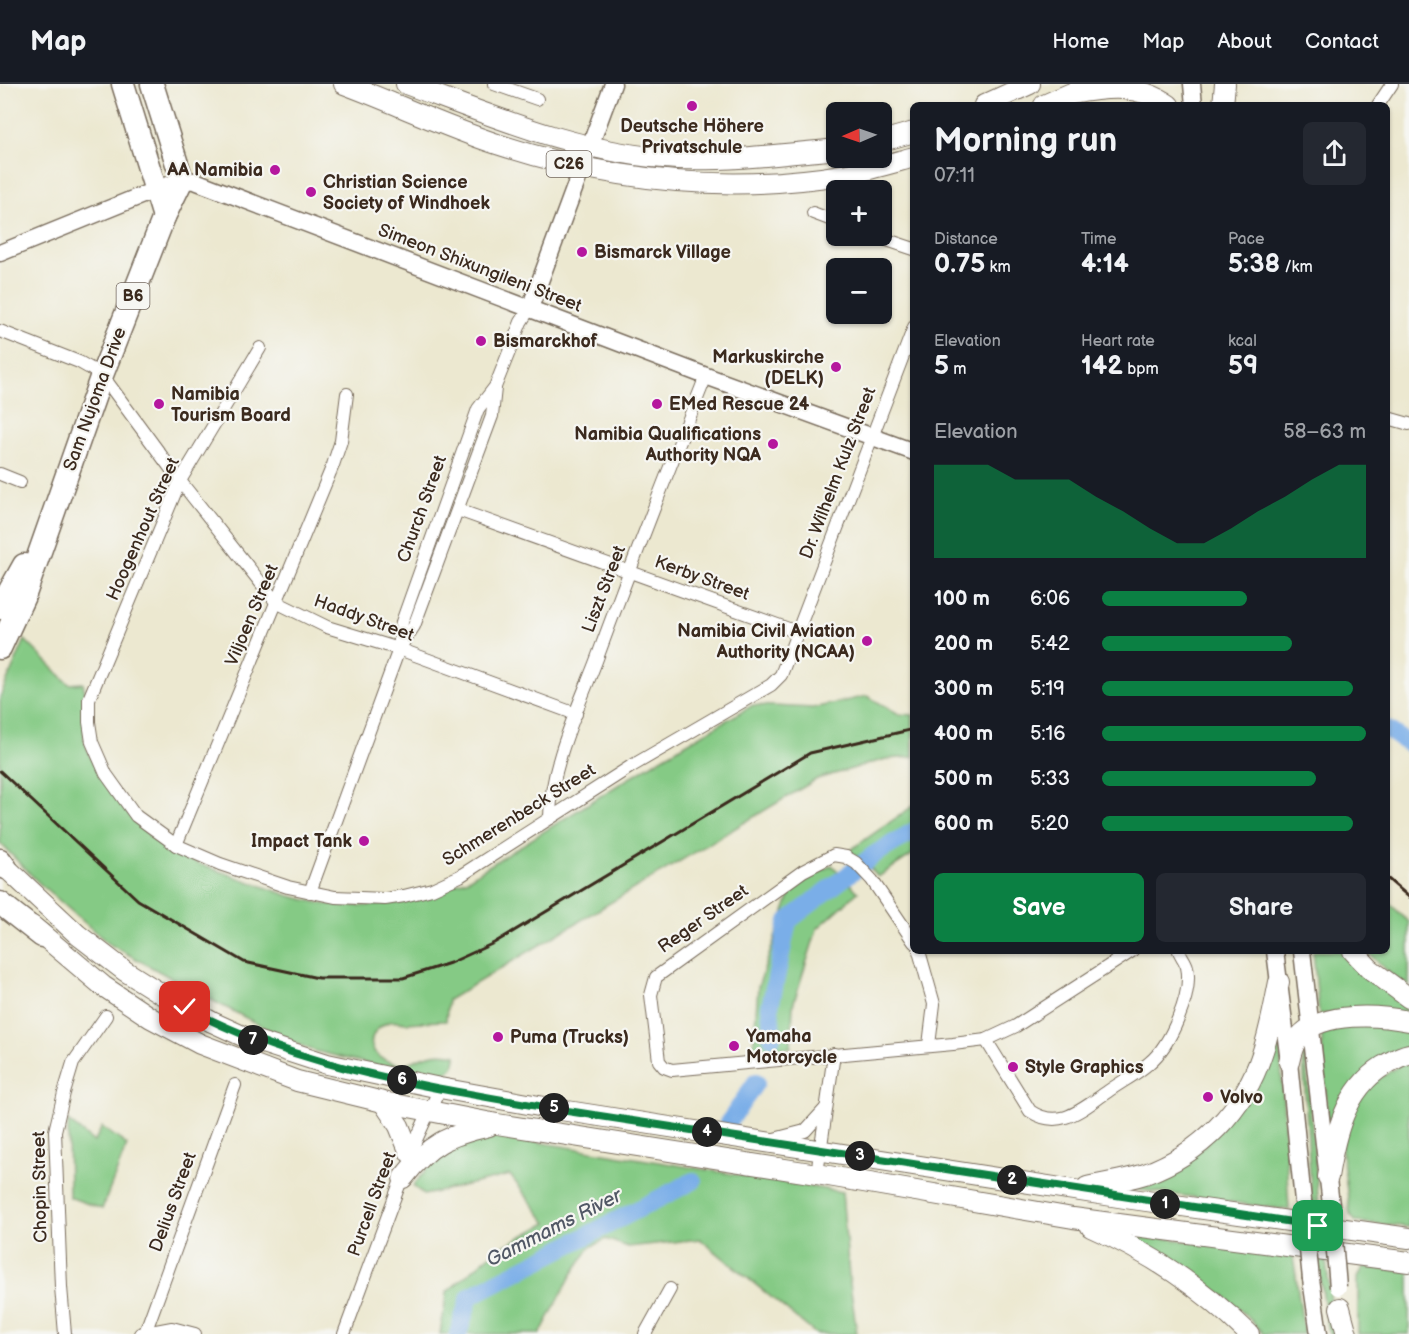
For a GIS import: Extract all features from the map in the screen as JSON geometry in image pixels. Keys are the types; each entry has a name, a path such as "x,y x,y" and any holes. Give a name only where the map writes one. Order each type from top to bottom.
{"highway":[{"path":"123,84 164,217"},
{"path":"152,84 182,180"},
{"name":"Sam Nujoma Drive","path":"0,648 25,594 102,375 164,217 182,180"},
{"name":"Sam Nujoma Drive","path":"0,608 54,515"},
{"path":"0,903 42,936"}],"main road":[{"name":"C26","path":"344,84 496,143 582,168 668,181 772,183 849,174 910,158"},
{"name":"C26","path":"406,84 532,130 590,146 676,159 707,159 826,150"},
{"path":"991,102 1030,84"},
{"path":"1052,102 1091,84"},
{"path":"1222,102 1225,84"},
{"path":"1072,94 1104,88 1137,87 1152,92 1165,102"},
{"path":"892,138 910,133"},
{"path":"2,864 78,935 125,971 212,1022 256,1041 327,1064 561,1110 1075,1190 1406,1237"},
{"path":"0,895 42,936 103,986 151,1018 200,1044 297,1081 383,1102 497,1124 817,1174 1073,1218 1409,1262"},
{"path":"1356,954 1370,969 1409,998"},
{"path":"1075,1190 1126,1179 1161,1167 1196,1148 1222,1123 1237,1105 1252,1079 1262,1053 1279,982"},
{"path":"1289,1062 1298,1037 1310,1027 1338,1019 1383,1016 1409,1021"},
{"path":"1328,1177 1341,1119 1352,1098 1377,1070 1409,1054"},
{"path":"383,1102 399,1126 410,1153"},
{"path":"403,1178 422,1156 454,1134 497,1124"},
{"path":"1073,1218 1131,1245 1173,1270 1205,1293 1249,1334"},
{"path":"1340,1308 1345,1334"}],"street":[{"path":"494,84 537,99"},
{"name":"Church Street","path":"310,892 399,649 414,626 458,510 492,416 495,387 520,322 530,308 613,84"},
{"path":"1192,84 1194,102"},
{"path":"1218,84 1221,102"},
{"path":"1380,102 1392,84"},
{"path":"0,253 182,180"},
{"name":"Simeon Shixungileni Street","path":"182,180 206,184 706,376 910,450"},
{"path":"813,213 826,218"},
{"path":"892,242 910,248"},
{"path":"0,331 79,362 102,375"},
{"name":"Dr. Wilhelm Kulz Street","path":"797,632 910,337"},
{"name":"Hoogenhout Street","path":"89,699 180,482 260,348"},
{"name":"Haddy Street","path":"102,375 180,482 276,602 327,627 399,649 576,714"},
{"name":"Liszt Street","path":"550,818 551,792 555,775 576,714 629,570 706,376"},
{"name":"Church Street","path":"399,649 402,622 478,409 495,387"},
{"name":"Viljoen Street","path":"176,845 313,515 341,441 347,394"},
{"path":"1390,419 1409,424"},
{"path":"0,474 20,482"},
{"name":"Kerby Street","path":"458,510 797,632"},
{"name":"Schmerenbeck Street","path":"89,699 92,742 106,774 136,816 176,845 230,867 310,892 343,897 385,899 432,888 460,876 630,767 771,685 781,675 797,632"},
{"name":"Reger Street","path":"910,936 872,880 846,856 834,855 803,872 662,970 653,981 651,995 659,1061 668,1069 986,1040 1016,1026 1127,954"},
{"path":"920,954 934,1004 929,1045"},
{"path":"986,1040 1030,1112 1041,1118 1056,1120 1075,1114 1150,1062 1162,1048 1174,1028 1187,989 1187,967 1180,954"},
{"path":"1275,954 1319,1334"},
{"path":"1302,954 1328,1177 1340,1308"},
{"name":"Chopin Street","path":"65,1334 55,1131 73,1063 106,1016"},
{"path":"817,1174 834,1054"},
{"name":"Delius Street","path":"143,1333 235,1085"},
{"name":"Purcell Street","path":"344,1334 403,1178 410,1153 440,1088"},
{"path":"764,1141 805,1131 827,1107"},
{"path":"645,1334 670,1289"},
{"path":"143,1333 172,1328 195,1334"}],"green space":[{"path":"25,640 69,684 83,683 86,696 84,738 89,754 115,797 134,821 157,842 191,861 290,896 324,904 362,906 406,902 468,879 658,760 753,705 813,708 867,696 899,714 910,715 910,757 886,759 817,779 448,1000 446,1021 408,1023 391,1021 376,1031 372,1038 373,1049 380,1057 393,1063 407,1063 436,1053 456,1055 452,1068 432,1079 315,1051 292,1042 109,944 38,882 0,843 0,697"},
{"path":"910,808 910,856 878,877 866,863 849,851"},
{"path":"832,865 858,892 817,929 793,1005 791,1047 753,1052 758,987 791,892 803,881"},
{"path":"1390,904 1409,922 1409,986 1394,977 1369,954 1390,954"},
{"path":"1313,954 1348,954 1409,1005 1409,1014 1319,1014"},
{"path":"1341,1023 1409,1026 1409,1048 1398,1051 1329,1137 1321,1028"},
{"path":"1279,1025 1289,1210 1119,1187 1204,1146"},
{"path":"1304,1036 1318,1196 1335,1334 1329,1334 1314,1238 1302,1043"},
{"path":"1409,1059 1409,1227 1356,1222 1350,1214 1341,1144 1361,1091"},
{"path":"68,1121 94,1142 102,1127 127,1145 102,1209 69,1197"},
{"path":"494,1135 842,1192 849,1276 857,1334 816,1334 700,1239 628,1247 606,1239 590,1247 571,1276 540,1334 440,1334 447,1292 496,1250 547,1223 510,1175 424,1195 413,1186 436,1157 457,1145"},
{"path":"1117,1232 1293,1255 1304,1334 1263,1334 1232,1302 1214,1289"},
{"path":"1363,1267 1409,1271 1409,1334 1358,1334 1358,1278"}],"waterway":[{"name":"Gammams River","path":"1390,731 1409,744"},
{"name":"Gammams River","path":"772,1037 770,1007 788,921 875,854 910,833"},
{"name":"Gammams River","path":"729,1122 756,1082"},
{"name":"Gammams River","path":"458,1334 470,1296 693,1181"}],"railway":[{"path":"0,771 138,900 244,962 318,978 403,978 450,963 494,943 810,753 910,730"},
{"path":"1390,881 1409,897"}],"place":[{"name":"Deutsche Höhere Privatschule","path":"692,106"},
{"name":"AA Namibia","path":"275,170"},
{"name":"Christian Science Society of Windhoek","path":"311,192"},
{"name":"Bismarck Village","path":"582,252"},
{"name":"Bismarckhof","path":"481,341"},
{"name":"Markuskirche (DELK)","path":"836,367"},
{"name":"Namibia Tourism Board","path":"159,404"},
{"name":"EMed Rescue 24","path":"657,404"},
{"name":"Namibia Qualifications Authority NQA","path":"773,444"},
{"name":"Namibia Civil Aviation Authority (NCAA)","path":"867,641"},
{"name":"Impact Tank","path":"364,841"},
{"name":"Puma (Trucks)","path":"498,1037"},
{"name":"Yamaha Motorcycle","path":"734,1046"},
{"name":"Style Graphics","path":"1013,1067"},
{"name":"Volvo","path":"1208,1097"}],"route":[{"path":"185,1007 247,1038 283,1051 327,1064 440,1088 561,1110 1318,1226"}]}
